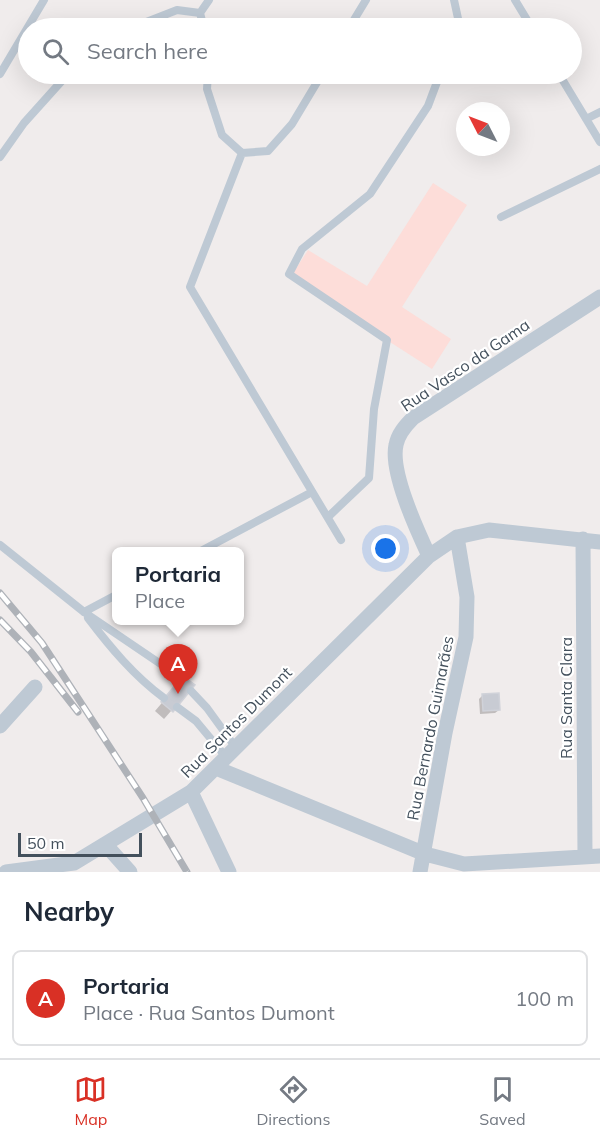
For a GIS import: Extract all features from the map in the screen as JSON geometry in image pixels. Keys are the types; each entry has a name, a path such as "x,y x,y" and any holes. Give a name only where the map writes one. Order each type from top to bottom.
{"street":[{"name":"Rua Vasco da Gama","path":"429,556 395,465 395,446 401,432 413,418 600,297"},
{"path":"457,537 489,530 600,542"},
{"name":"Rua Santos Dumont","path":"6,872 74,863 191,792 429,556 457,537"},
{"name":"Rua Bernardo Guimarães","path":"420,872 445,733 466,637 466,597 457,537"},
{"name":"Rua Santa Clara","path":"583,539 592,856"},
{"path":"0,726 35,687"},
{"path":"226,758 424,854 464,864 592,856"},
{"path":"191,792 229,872"},
{"path":"105,844 130,872"}],"lane":[{"path":"33,18 44,0"},
{"path":"201,18 200,14 209,0"},
{"path":"355,18 366,0"},
{"path":"454,0 458,18"},
{"path":"515,0 526,18"},
{"path":"157,18 177,10 200,14"},
{"path":"0,74 18,44"},
{"path":"0,157 24,123 59,84"},
{"path":"207,84 207,90 222,135 242,153 268,151 292,124 316,84"},
{"path":"327,518 369,478 374,409 387,340 289,274 302,249 370,194 428,106 436,84"},
{"path":"565,84 600,142"},
{"path":"586,119 600,112"},
{"path":"242,153 190,286 341,540"},
{"path":"501,217 600,169"},
{"path":"208,547 312,492"},
{"path":"0,545 84,612 171,671 179,680"},
{"path":"84,612 112,598"},
{"path":"84,612 112,649 164,698"},
{"path":"190,691 207,708 226,758"},
{"path":"177,707 196,721 226,758"}],"shaded area":[{"path":"433,183 467,205 402,307 451,339 432,369 290,278 308,250 367,286"}],"building":[{"path":"183,676 195,685 173,712 161,702"},
{"path":"499,693 500,710 483,711 482,694"}],"railway":[{"path":"0,593 42,643 143,798 187,872"},
{"path":"0,620 31,652 78,712"}],"place":[{"name":"Portaria","path":"178,694"}]}
